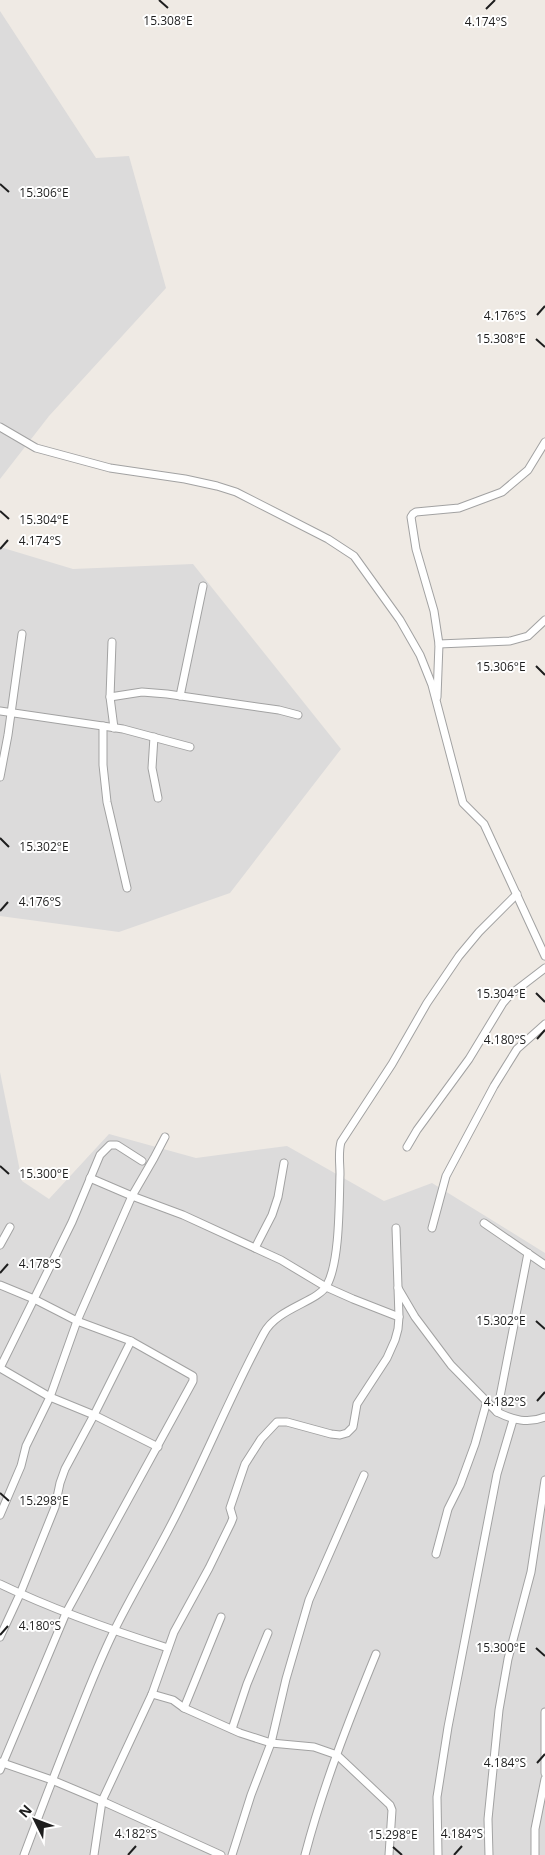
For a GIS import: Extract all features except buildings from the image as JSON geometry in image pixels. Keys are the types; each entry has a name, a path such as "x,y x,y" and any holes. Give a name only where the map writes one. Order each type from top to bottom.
{"street":[{"path":"0,427 36,448 110,468 217,486 236,492 293,520 343,548 360,564 400,620 420,655 432,685 463,802 484,824 545,956"},
{"path":"437,703 440,665 439,644 434,611 416,549 412,514 459,508 502,492 528,470 545,442"},
{"path":"180,696 203,586"},
{"path":"439,644 510,641 528,636 545,620"},
{"path":"0,777 8,735 22,634"},
{"path":"112,642 110,697 114,728"},
{"path":"110,697 142,692 279,710 298,715"},
{"path":"0,711 114,728 190,747"},
{"path":"103,726 103,765 107,802 127,888"},
{"path":"154,737 152,768 158,798"},
{"path":"24,1855 52,1780 114,1631 181,1505 265,1330 286,1311 326,1287 332,1272 336,1249 340,1178 339,1149 341,1142 459,956 517,894"},
{"path":"407,1147 417,1130 469,1059 503,1003 510,995 545,968"},
{"path":"432,1228 446,1176 494,1086 517,1049 545,1024"},
{"path":"0,1515 21,1466 26,1446 50,1397 77,1321 132,1196 165,1137"},
{"path":"142,1162 117,1145 110,1145 100,1155 72,1222 0,1368 50,1397 94,1415 158,1447"},
{"path":"255,1248 272,1215 278,1196 284,1163"},
{"path":"90,1178 183,1215 281,1260 326,1287 399,1317"},
{"path":"484,1223 545,1265"},
{"path":"0,1245 10,1228"},
{"path":"94,1855 102,1800 152,1694 174,1632 231,1523 230,1508 244,1464 261,1439 274,1425 281,1421 331,1434 340,1435 347,1433 353,1427 358,1404 387,1358 395,1340 399,1317 396,1228"},
{"path":"497,1412 528,1253"},
{"path":"0,1285 34,1299 77,1321 131,1341 193,1376 192,1386 66,1612 1,1765 52,1780 102,1800 221,1855"},
{"path":"397,1286 415,1317 452,1364 497,1412 513,1420 527,1421 545,1417"},
{"path":"0,1637 20,1594 55,1507 65,1469 131,1341"},
{"path":"436,1554 448,1509 460,1485 487,1402"},
{"path":"438,1855 437,1797 448,1728 497,1474 513,1420"},
{"path":"232,1855 251,1795 271,1743 286,1679 309,1600 364,1475"},
{"path":"489,1855 488,1819 499,1710 508,1659 531,1572 545,1480"},
{"path":"0,1584 20,1594 114,1631 168,1648"},
{"path":"184,1708 221,1617"},
{"path":"232,1729 247,1684 268,1632"},
{"path":"305,1855 316,1814 356,1703 376,1654"},
{"path":"152,1694 173,1700 184,1708 232,1729 271,1743 314,1747 338,1755 390,1805 392,1810 389,1855"},
{"path":"545,1712 545,1773"},
{"path":"535,1855 535,1829 545,1778"}],"shaded area":[{"path":"0,11 96,158 129,156 166,288 49,416 0,479"},
{"path":"0,547 73,569 193,564 341,749 230,893 119,932 0,916"},
{"path":"0,1072 22,1181 49,1199 109,1134 196,1158 287,1146 384,1201 432,1183 545,1253 545,1855 0,1855"}]}
